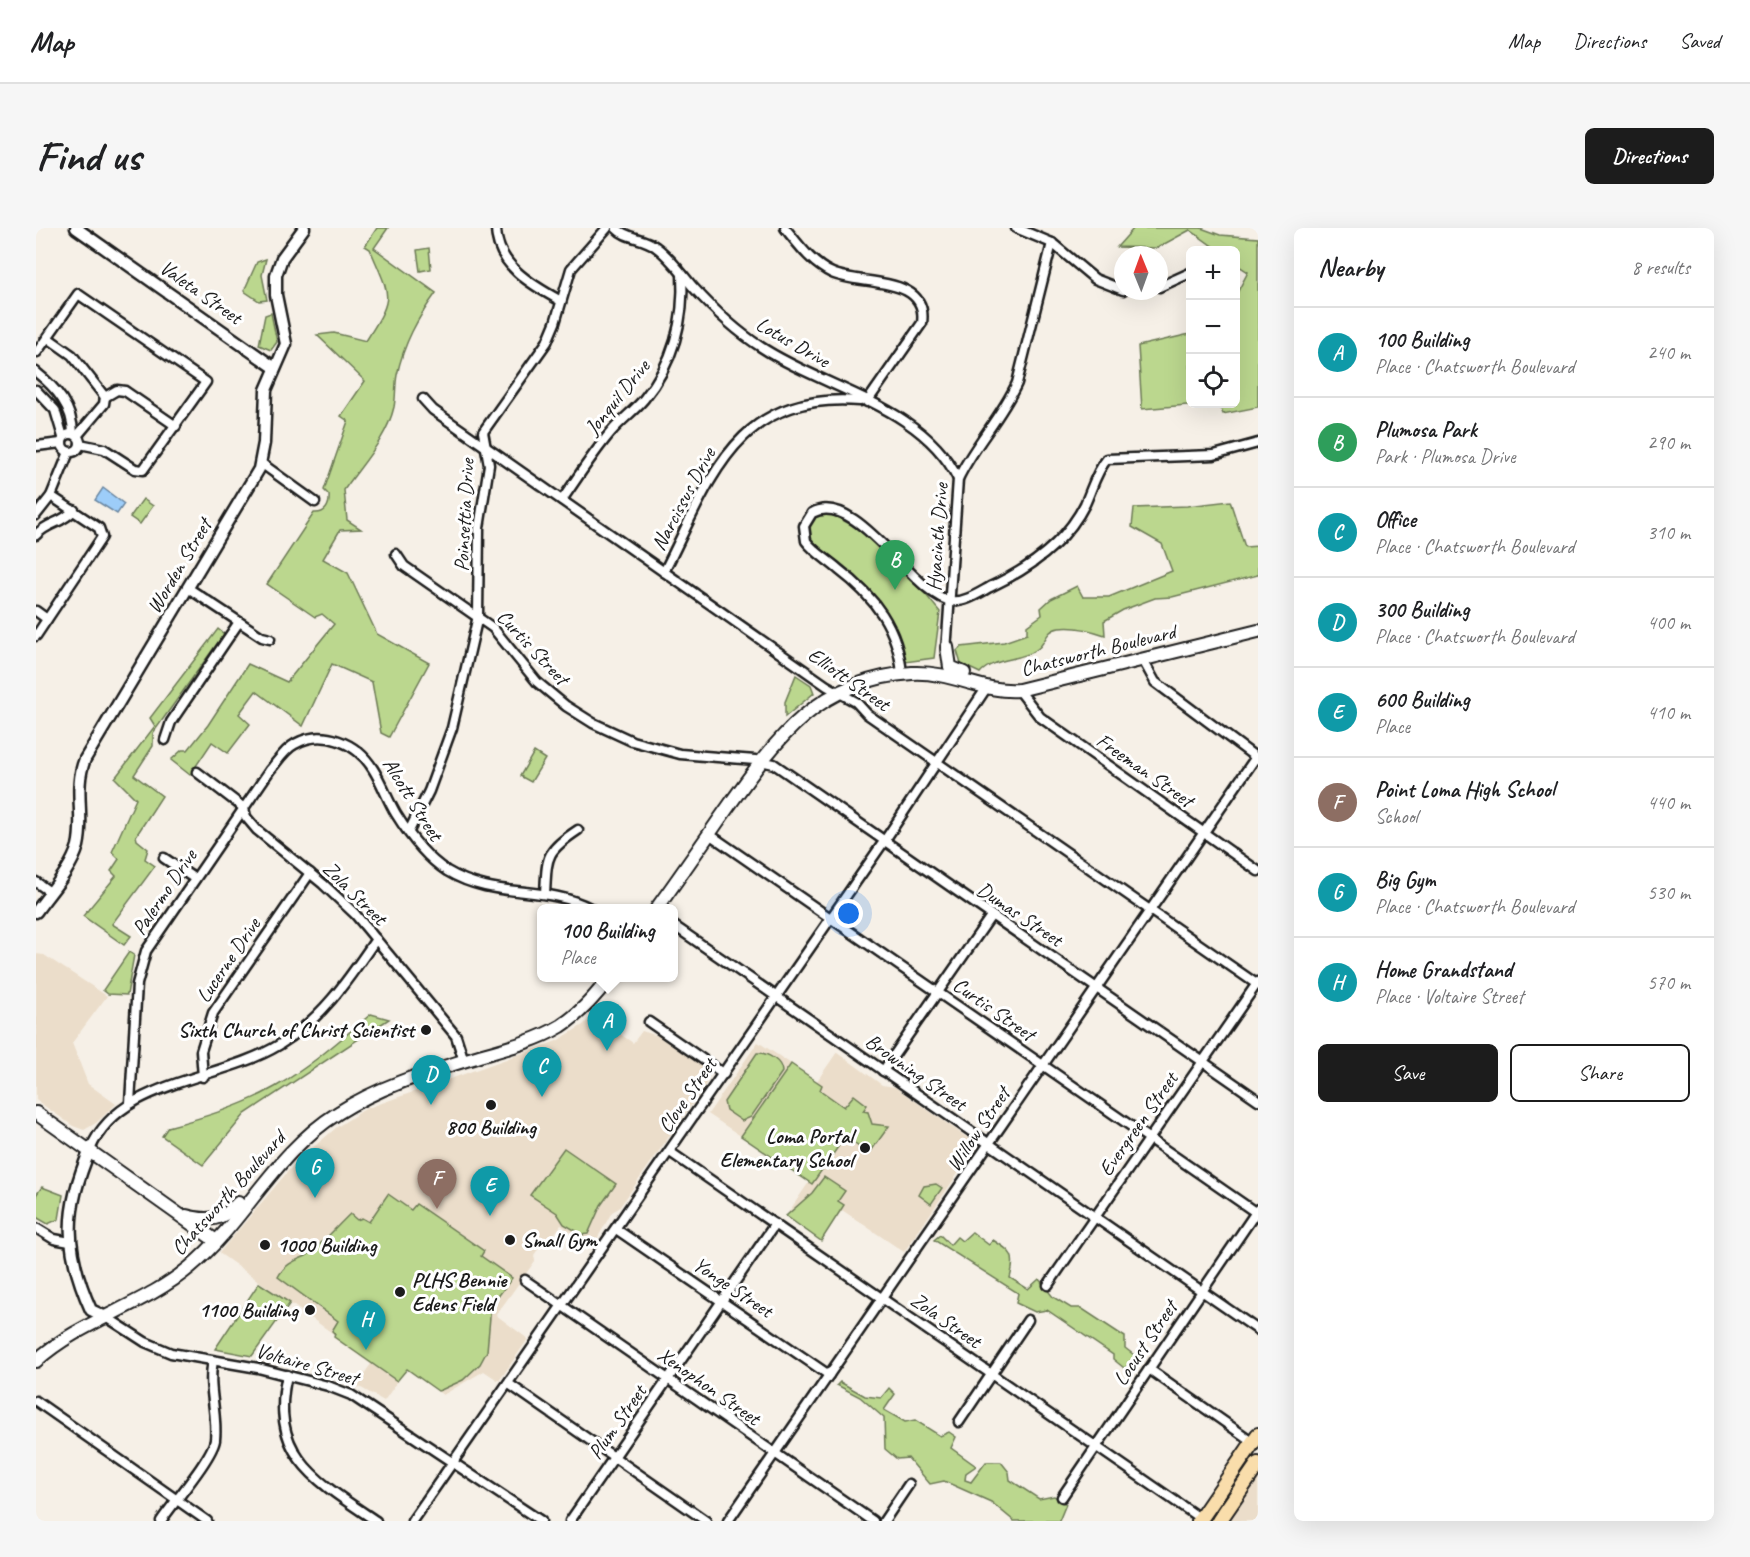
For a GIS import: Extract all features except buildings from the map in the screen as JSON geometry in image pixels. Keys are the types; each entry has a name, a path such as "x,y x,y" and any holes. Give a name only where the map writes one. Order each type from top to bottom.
{"main road":[{"name":"Chatsworth Boulevard","path":"660,904 761,760 792,725 838,694 902,674 944,674 981,685 1019,690 1258,631"},
{"path":"947,647 950,667 969,675 981,685"},
{"name":"Chatsworth Boulevard","path":"36,1361 62,1341 163,1288 194,1264 292,1149 339,1113 393,1085 559,1028 584,1008 606,982"},
{"path":"36,1113 216,1240"},
{"path":"177,1213 199,1219 218,1218 234,1208 256,1181 267,1178"},
{"path":"1200,1520 1256,1438"},
{"path":"1219,1521 1258,1464"}],"street":[{"name":"Valeta Street","path":"76,228 275,368"},
{"name":"Worden Street","path":"36,912 70,865 77,847 78,786 85,759 253,481 261,463 265,436 265,396 275,368 285,353 287,340 276,296 276,275 282,258 304,228"},
{"path":"496,228 497,243 508,264 561,301"},
{"name":"Poinsettia Drive","path":"409,831 429,791 457,715 478,616 479,528 489,465 483,432 547,342 571,269 607,228"},
{"name":"Lotus Drive","path":"616,228 623,234 654,245 730,324 760,347 867,402 894,413 920,430 949,460 958,479"},
{"path":"784,228 820,267 833,274 906,289 921,304 924,314 922,323 867,402"},
{"path":"1016,228 1052,243 1095,279 1114,286"},
{"name":"Hyacinth Drive","path":"944,674 958,479 968,457 1008,402 1017,383 1052,243"},
{"name":"Jonquil Drive","path":"562,500 612,430 643,400 663,374 679,328 683,300 682,274"},
{"path":"1168,283 1186,275"},
{"path":"36,447 76,438 104,449 141,471 146,468 206,382 78,294 37,352"},
{"path":"48,338 72,355 105,397 104,404 76,438"},
{"path":"36,372 53,388 70,412 77,450 69,452"},
{"path":"36,390 55,410 62,440 69,452"},
{"path":"105,397 115,391 123,390 176,426"},
{"name":"Elliott Street","path":"423,399 433,410 485,447 838,694 856,702 867,714 1258,983"},
{"name":"Narcissus Drive","path":"664,572 718,466 749,430 773,414 815,401 867,402"},
{"path":"902,674 898,646 887,620 864,590 810,546 804,531 808,516 824,508 839,510 894,554 932,593 951,601 965,599 1002,582 1044,555 1077,517 1107,459 1214,455 1258,443"},
{"path":"36,515 51,496 69,452"},
{"path":"261,463 315,502"},
{"path":"36,636 102,539 99,528 51,496"},
{"path":"36,535 45,526 63,522 74,510"},
{"name":"Curtis Street","path":"396,554 404,566 495,629 537,682 566,706 593,723 632,741 681,754 761,760"},
{"path":"189,588 262,637 270,639"},
{"path":"36,611 47,619"},
{"path":"165,740 171,722 239,622"},
{"path":"1143,660 1155,682 1257,758"},
{"name":"Clove Street","path":"412,1521 885,840 937,762 981,685"},
{"name":"Freeman Street","path":"1019,690 1040,717 1258,871"},
{"name":"Alcott Street","path":"309,738 330,738 347,743 359,752 374,770 394,811 428,856 463,879 490,889 545,894 568,898 580,904"},
{"name":"Palermo Drive","path":"130,1103 137,984 142,959 154,938 282,756 293,744 309,738"},
{"name":"Willow Street","path":"728,1521 1257,758"},
{"name":"Dumas Street","path":"761,760 774,764 1258,1100"},
{"name":"Zola Street","path":"197,772 244,808 246,817 257,830 342,900 376,939 423,1000 456,1036 464,1061"},
{"path":"545,894 550,853 578,830"},
{"name":"Curtis Street","path":"709,834 1257,1212"},
{"path":"164,858 195,879"},
{"name":"Lucerne Drive","path":"203,1077 201,1051 213,1013 310,873"},
{"path":"36,882 50,892"},
{"path":"883,1071 991,916"},
{"name":"Browning Street","path":"678,928 1201,1293 1258,1330"},
{"path":"108,1317 91,1310 76,1275 70,1242 74,1194 90,1150 105,1123 130,1103 203,1077 277,1046 306,1027 335,997 376,939"},
{"name":"Evergreen Street","path":"1048,1286 1258,983"},
{"path":"650,1022 724,1074"},
{"name":"Zola Street","path":"670,1152 1200,1520"},
{"name":"Locust Street","path":"1062,1497 1257,1212"},
{"name":"Plum Street","path":"570,1521 775,1224"},
{"path":"36,1228 55,1239 70,1242"},
{"name":"Yonge Street","path":"616,1229 829,1375"},
{"name":"Xenophon Street","path":"525,1280 873,1521"},
{"name":"Voltaire Street","path":"108,1317 165,1351 287,1375 328,1386 361,1400 541,1521"},
{"path":"959,1422 1028,1320"},
{"path":"161,1521 213,1446 215,1427 210,1382 213,1361"},
{"path":"1149,1369 1256,1438"},
{"path":"287,1375 281,1406 285,1431 295,1455 320,1482 376,1521"},
{"path":"509,1384 706,1521"},
{"path":"36,1401 204,1520"},
{"path":"884,1521 909,1484"}],"shaded area":[{"path":"36,954 44,955 107,996 72,1043 88,1084 116,1104 96,1123 84,1130 73,1126 36,1100"},
{"path":"593,1015 633,1043 642,1031 658,1036 704,1067 708,1073 706,1084 619,1208 612,1212 592,1248 561,1225 551,1239 547,1237 534,1255 535,1261 496,1315 528,1339 499,1381 484,1371 443,1395 406,1369 384,1401 356,1385 371,1364 334,1338 335,1335 219,1253 295,1163 337,1127 365,1109 557,1041 583,1025"},
{"name":"Loma Portal Elementary School","path":"758,1042 817,1081 837,1052 882,1085 895,1087 969,1139 972,1150 970,1156 904,1252 842,1210 821,1241 786,1216 809,1182 708,1114"},
{"path":"1258,1475 1258,1521 1226,1521"}],"green space":[{"path":"377,228 388,228 374,248 436,293 417,322 403,352 397,375 394,407 386,429 344,490 347,520 361,529 340,530 323,559 348,573 377,634 429,663 389,737 381,733 372,682 332,664 303,726 256,691 239,714 250,724 228,753 212,742 190,775 171,760 182,750 188,750 208,725 248,664 287,682 334,624 322,614 315,617 267,584 314,513 324,511 329,503 329,495 324,490 348,421 341,416 365,381 317,335 334,333 366,341 382,314 386,305 386,288 370,249 365,246"},
{"path":"1134,228 1201,228 1220,235 1258,238 1258,407 1223,414 1221,408 1240,408 1240,287 1248,272 1240,267 1240,246 1212,246 1190,230 1161,246 1118,246"},
{"path":"429,248 431,269 420,271 417,250"},
{"path":"266,259 262,275 267,300 259,301 244,291 257,262"},
{"path":"271,313 277,342 271,350 259,345 265,315"},
{"path":"1186,335 1186,405 1142,409 1138,346"},
{"path":"143,499 153,506 140,524 130,517"},
{"path":"1230,501 1245,547 1258,546 1258,575 1172,597 1155,598 1123,610 1104,621 1105,635 1076,628 1054,629 1030,654 999,662 985,668 980,673 961,664 957,651 961,647 1004,642 1027,634 1027,626 1042,615 1041,608 1051,599 1077,586 1083,597 1109,597 1172,571 1162,544 1132,527 1134,508 1187,506"},
{"path":"821,513 836,517 869,538 902,569 940,612 934,658 905,662 897,633 884,608 866,586 811,539 810,522"},
{"path":"218,629 224,634 153,733 153,746 134,775 162,796 136,836 137,840 148,849 145,859 155,866 112,924 131,936 124,945 83,916 116,876 111,871 119,859 112,852 136,799 115,778 155,726 150,718"},
{"path":"796,675 811,685 814,693 785,717 785,702"},
{"path":"534,752 545,759 531,782 520,776"},
{"path":"129,952 134,955 127,995 108,994 103,990"},
{"path":"371,1014 389,1019 245,1114 203,1165 162,1136 168,1127 236,1105 275,1087 313,1062"},
{"path":"757,1053 773,1058 780,1064 782,1072 751,1117 742,1121 726,1110 724,1102"},
{"path":"791,1064 822,1085 820,1090 844,1107 854,1095 867,1105 863,1111 868,1112 872,1124 889,1126 869,1154 845,1137 812,1184 741,1136"},
{"path":"564,1148 616,1184 601,1205 588,1234 579,1235 578,1232 564,1224 557,1213 530,1195"},
{"path":"824,1177 845,1191 838,1201 844,1205 821,1241 786,1216 812,1193"},
{"path":"936,1184 942,1188 931,1204 919,1195 924,1186"},
{"path":"42,1187 63,1195 59,1219 48,1224 36,1217 36,1195"},
{"name":"PLHS Bennie Edens Field","path":"388,1194 411,1210 416,1204 484,1251 481,1256 512,1278 491,1306 487,1351 480,1364 463,1380 438,1391 407,1369 397,1381 334,1337 335,1334 332,1331 338,1321 278,1277 287,1266 315,1249 350,1214 357,1220 362,1218 369,1222"},
{"path":"972,1232 989,1245 993,1240 1009,1252 1013,1259 1010,1278 1028,1289 1039,1279 1053,1297 1071,1308 1081,1308 1125,1337 1125,1348 1138,1358 1138,1362 1124,1368 1113,1359 1113,1355 1047,1310 1035,1312 1016,1303 1018,1293 934,1240 940,1235 950,1245 957,1237 962,1241"},
{"path":"259,1283 290,1303 252,1356 215,1349"},
{"path":"840,1382 865,1396 881,1398 889,1388 895,1394 884,1410 905,1422 915,1420 940,1436 949,1432 956,1437 951,1448 976,1466 966,1473 965,1480 971,1482 986,1462 1001,1462 1009,1472 1010,1480 1039,1499 1054,1496 1066,1504 1059,1521 1014,1521 991,1502 944,1481 930,1484 908,1458 897,1459 885,1449 884,1418 860,1397 837,1385"}],"water":[{"path":"103,488 124,504 117,514 95,500"}],"place":[{"name":"Plumosa Park","path":"895,590"},
{"name":"Sixth Church of Christ Scientist","path":"426,1030"},
{"name":"100 Building","path":"607,1051"},
{"name":"Office","path":"542,1097"},
{"name":"300 Building","path":"431,1105"},
{"name":"800 Building","path":"491,1105"},
{"name":"Loma Portal Elementary School","path":"865,1148"},
{"name":"Big Gym","path":"315,1198"},
{"name":"Point Loma High School","path":"437,1209"},
{"name":"600 Building","path":"490,1216"},
{"name":"Small Gym","path":"510,1240"},
{"name":"1000 Building","path":"265,1245"},
{"name":"PLHS Bennie Edens Field","path":"400,1292"},
{"name":"1100 Building","path":"310,1310"},
{"name":"Home Grandstand","path":"366,1350"}]}
